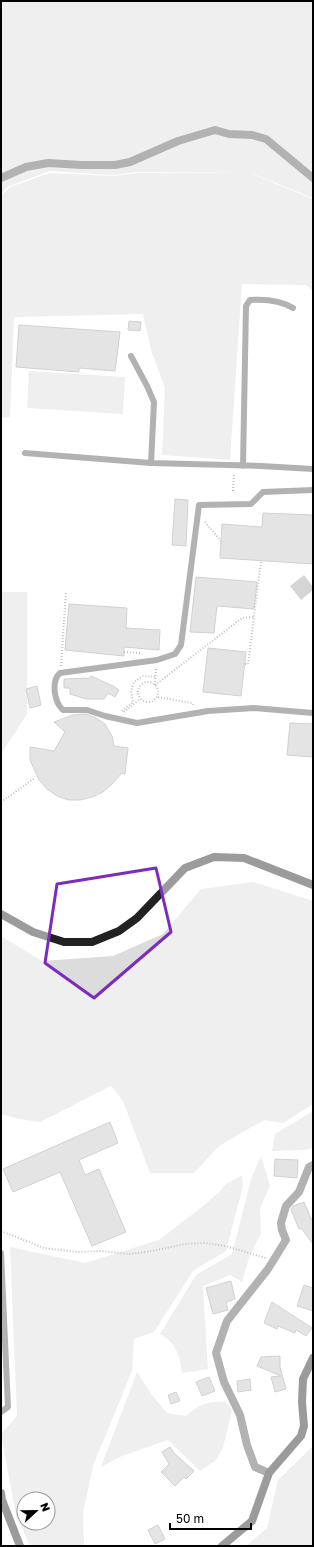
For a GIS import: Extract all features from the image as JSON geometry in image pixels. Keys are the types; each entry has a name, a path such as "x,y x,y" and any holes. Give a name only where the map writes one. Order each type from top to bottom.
{"street":[{"path":"1,178 26,167 48,163 115,165 130,162 178,141 215,130 229,134 252,135 266,139 313,178"},
{"path":"1,914 33,932 64,942 92,942 119,932 138,918 185,868 214,857 244,858 313,886"},
{"path":"269,1473 255,1467 247,1445 240,1414 224,1382 216,1353 227,1321 268,1269 286,1240 281,1223 286,1206 299,1192 309,1167 313,1165"},
{"path":"222,1546 252,1521 269,1473 301,1436 304,1426 302,1402 303,1379 313,1358"},
{"path":"1,1493 2,1500 20,1546"}],"lane":[{"path":"243,466 246,306 250,300 272,300 293,308"},
{"path":"131,356 154,402 151,463"},
{"path":"25,453 151,463 313,469"},
{"path":"313,490 263,492 251,504 199,506 181,644 175,654 157,660 60,673 56,676 55,680 56,699 59,706 63,710 87,710 113,718 137,723 200,712 254,708 313,713"},
{"path":"1,1253 8,1407 1,1412"}],"path":[{"path":"233,491 235,465"},
{"path":"198,513 221,541"},
{"path":"245,664 248,664 261,561"},
{"path":"60,673 66,592"},
{"path":"155,685 242,618 254,617"},
{"path":"157,660 155,685 158,691 158,697"},
{"path":"113,718 133,702 131,691 134,682 143,676 156,677"},
{"path":"155,685 149,682 143,684 139,689 139,696 143,701 149,703 158,697 192,703 200,712"},
{"path":"1,802 35,778"},
{"path":"1,1231 44,1248 71,1252 100,1251 130,1254 152,1252 185,1244 205,1243 225,1246 273,1260"}],"highlighted area":[{"path":"156,868 171,932 94,998 45,963 57,884"}],"shaded area":[{"path":"1,1 313,1 313,198 251,173 139,172 112,175 50,171 9,186 1,194"},
{"path":"50,173 111,176 139,173 250,173 313,199 313,291 306,285 242,284 230,460 162,455 165,388 151,350 143,314 14,317 10,417 1,418 1,196 10,187"},
{"path":"29,371 125,377 123,414 27,408"},
{"path":"304,575 313,587 313,590 301,600 290,586"},
{"path":"1,592 27,592 27,714 1,754"},
{"path":"253,882 313,901 313,1104 283,1123 264,1120 219,1146 194,1173 150,1173 123,1101 111,1086 40,1122 19,1119 1,1114 1,936 42,961 113,956 163,934 201,889"},
{"path":"313,1111 313,1148 304,1150 272,1151 275,1134"},
{"path":"261,1156 270,1186 260,1208 261,1233 249,1258 242,1282 230,1275 203,1286 208,1369 182,1373 176,1350 170,1341 160,1334 196,1275 232,1254 251,1179"},
{"path":"242,1175 243,1186 226,1251 193,1271 154,1332 134,1339 132,1371 93,1466 83,1513 84,1546 30,1546 23,1531 56,1531 56,1491 16,1491 16,1515 1,1434 17,1416 10,1247 85,1263 159,1240 202,1207 226,1184"},
{"path":"137,1372 152,1395 167,1413 186,1416 204,1404 226,1402 232,1410 223,1448 215,1461 200,1471 168,1440 122,1456 101,1467"},
{"path":"313,1446 313,1546 246,1546 267,1528 278,1480"}],"building":[{"path":"129,321 141,322 140,331 128,330"},
{"path":"19,325 120,332 115,371 79,368 79,372 16,367"},
{"path":"175,499 188,500 186,546 172,545"},
{"path":"263,513 313,515 313,564 220,558 222,524 262,527"},
{"path":"196,577 257,582 254,609 217,606 214,633 190,632"},
{"path":"69,604 127,608 126,628 160,630 159,650 124,647 124,656 65,650"},
{"path":"208,648 246,652 241,696 203,692"},
{"path":"91,676 119,690 115,697 108,693 104,699 86,699 70,694 70,688 64,688 64,679 90,678"},
{"path":"37,686 41,705 30,708 26,689"},
{"path":"86,714 105,724 112,736 114,746 128,748 125,774 122,773 103,792 80,800 68,800 57,796 47,789 39,780 30,760 30,747 54,751 65,732 54,722 73,715"},
{"path":"290,723 313,724 313,757 287,755"},
{"path":"110,1122 118,1143 79,1160 85,1175 99,1169 126,1232 92,1246 60,1172 13,1192 3,1169"},
{"path":"275,1159 298,1160 297,1178 274,1176"},
{"path":"304,1202 313,1223 313,1244 301,1228 299,1229 291,1210 293,1206"},
{"path":"231,1281 235,1299 226,1302 228,1310 213,1314 206,1288"},
{"path":"304,1285 313,1288 313,1311 297,1306"},
{"path":"272,1302 312,1328 306,1336 296,1330 295,1333 278,1326 277,1329 264,1323"},
{"path":"280,1356 280,1367 286,1389 275,1392 271,1377 281,1376 257,1366 261,1357"},
{"path":"209,1377 215,1391 202,1396 196,1382"},
{"path":"250,1379 251,1390 238,1392 237,1381"},
{"path":"176,1392 180,1401 171,1404 168,1395"},
{"path":"170,1447 174,1453 194,1471 186,1479 184,1477 175,1486 161,1472 169,1464 162,1452"},
{"path":"158,1525 165,1539 155,1544 148,1530"}]}
